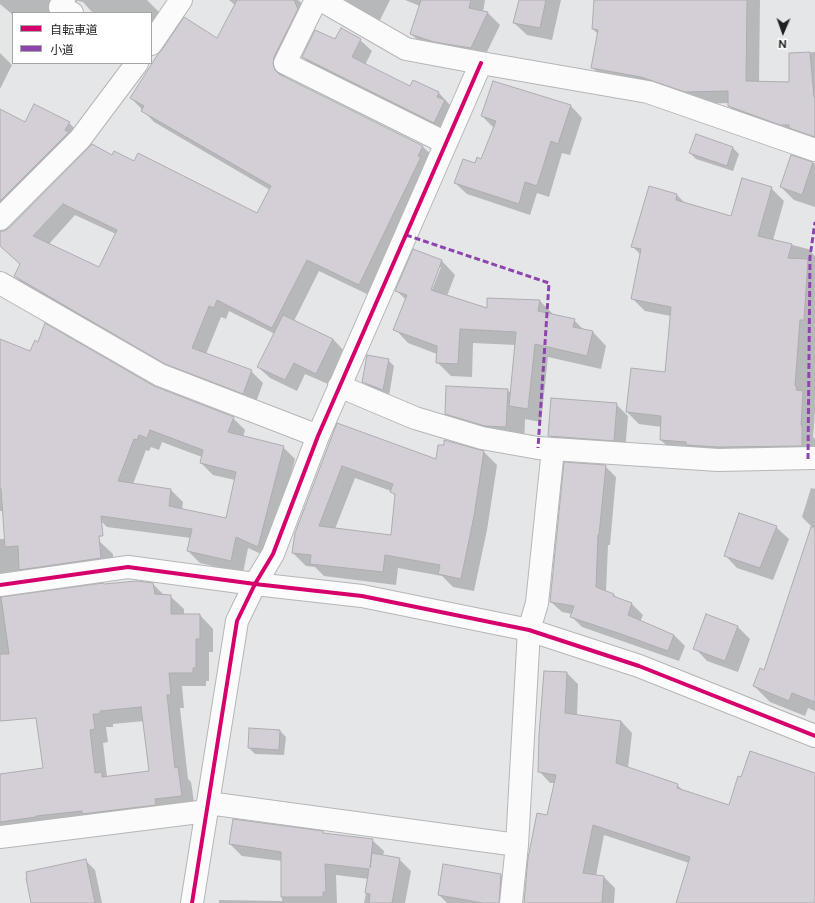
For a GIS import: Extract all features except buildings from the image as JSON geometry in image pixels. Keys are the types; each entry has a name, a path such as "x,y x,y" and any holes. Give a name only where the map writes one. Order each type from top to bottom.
{"street":[{"path":"64,0 60,7 70,12"},
{"path":"152,43 181,0"},
{"path":"316,0 285,63 446,143"},
{"path":"321,0 406,49 481,64 648,92 815,150"},
{"path":"0,220 80,139 136,64"},
{"path":"192,903 236,621 255,584 273,554 318,436 339,386 481,64"},
{"path":"0,283 160,375 318,436"},
{"path":"339,386 415,418 482,438 538,448 718,460 815,458"},
{"path":"512,903 530,630 538,603 553,449"},
{"path":"0,585 128,568 362,596 530,630 638,666 815,736"},
{"path":"0,837 207,807 517,845"}],"marked path":[{"path":"808,459 810,257 815,222"},
{"path":"406,235 549,283 538,448"}],"cycle path":[{"path":"192,903 237,621 255,584 273,554 318,436 481,63"},
{"path":"0,585 128,567 255,584 362,596 529,630 639,666 815,736"}]}
